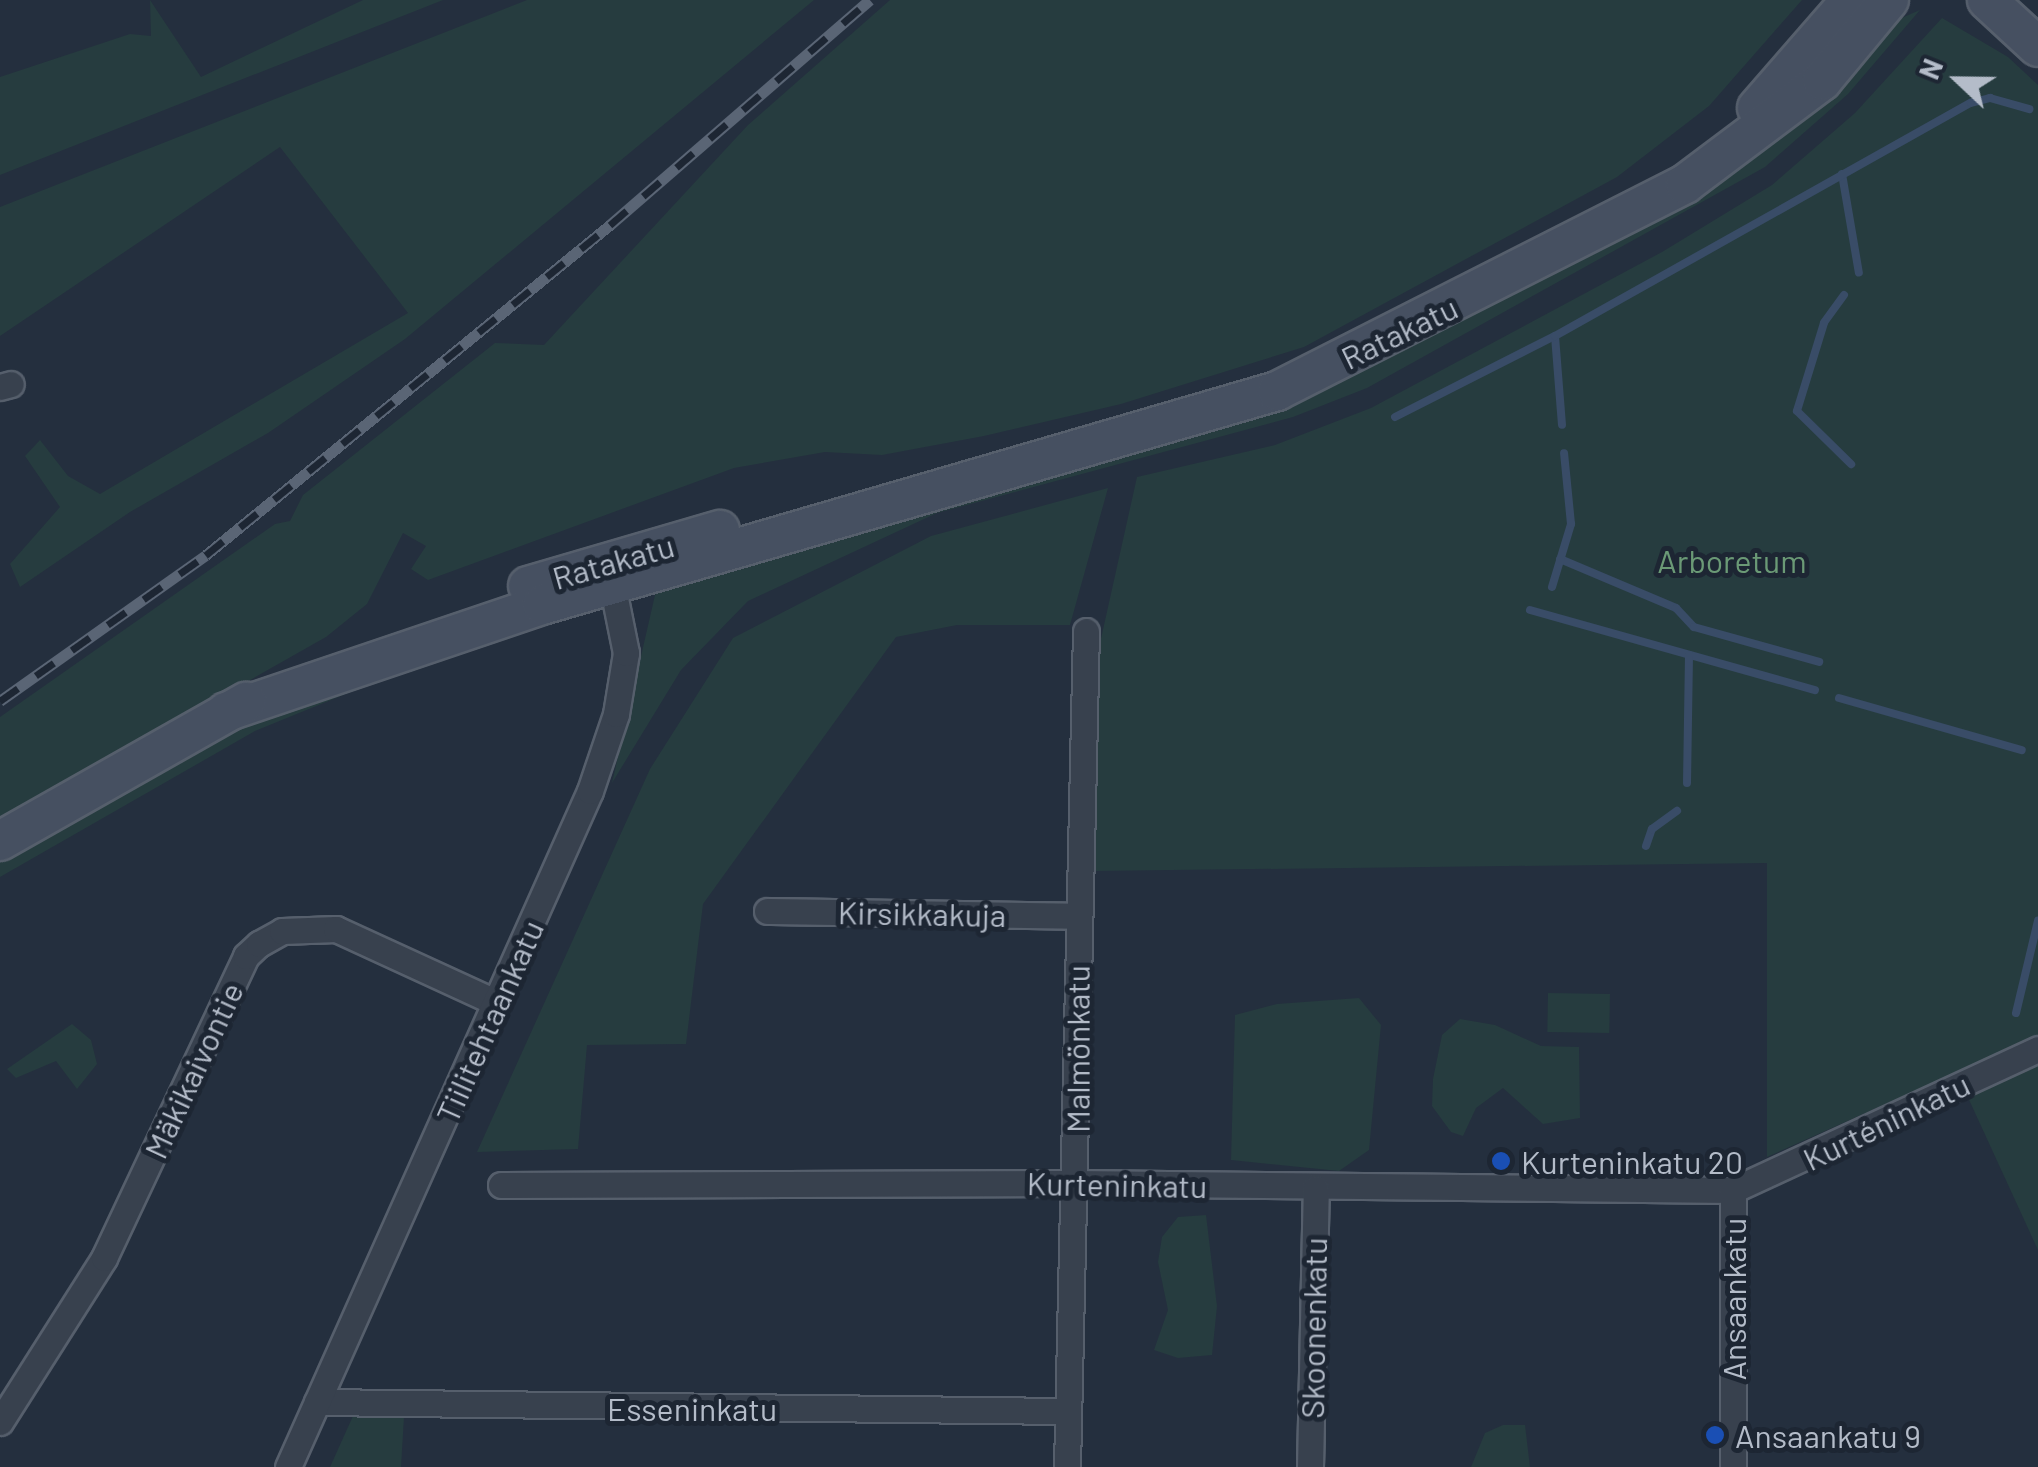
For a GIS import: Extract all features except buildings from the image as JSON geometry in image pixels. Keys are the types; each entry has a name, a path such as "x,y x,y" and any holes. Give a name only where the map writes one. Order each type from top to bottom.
{"main road":[{"name":"Ratakatu","path":"1600,227 1723,143 1851,0"},
{"name":"Ratakatu","path":"0,841 226,712 367,646 610,575 872,490 1017,464 1277,391 1685,184 1753,138 1822,82 1889,0"},
{"path":"1987,0 2038,46"}],"street":[{"name":"Tiilitehtaankatu","path":"288,1467 590,791 616,714 626,653 610,575"},
{"name":"Malmönkatu","path":"1068,1467 1070,1183 1076,1157 1086,632"},
{"name":"Kirsikkakuja","path":"766,911 1078,916"},
{"name":"Mäkikaivontie","path":"0,1422 104,1258 246,956 259,944 282,931 336,929 497,1003"},
{"name":"Kurténinkatu","path":"1734,1190 2038,1049"},
{"name":"Kurteninkatu","path":"501,1186 1070,1183 1734,1190"},
{"name":"Skoonenkatu","path":"1310,1467 1316,1188"},
{"name":"Ansaankatu","path":"1733,1467 1734,1190"},
{"name":"Esseninkatu","path":"317,1402 1068,1410"}],"green space":[{"path":"150,0 201,77 363,0 443,0 0,175 0,77 130,34 151,36"},
{"path":"527,0 814,0 405,339 268,433 130,512 20,587 10,564 60,507 25,456 40,440 68,476 100,494 408,313 280,147 0,336 0,207"},
{"path":"890,0 1802,0 1709,106 1617,177 1304,347 1121,404 984,436 882,455 825,452 734,468 428,580 411,569 426,546 403,533 367,604 326,637 0,822 0,717 275,524 290,521 303,495 495,343 544,345 748,125"},
{"path":"1920,10 1848,94 1765,167 1367,388 1293,417 937,513 748,601 681,670 612,783 655,595 665,585 1305,396 1572,262 1890,23"},
{"name":"Arboretum","path":"1942,18 2008,57 2038,85 2038,1036 1767,1157 1767,863 1091,871 1098,652 1137,477 1275,445 1371,408 1662,252 1772,185 1855,113"},
{"path":"1108,488 1070,625 957,625 896,637 703,904 686,1044 587,1045 578,1149 477,1152 650,769 733,638 931,536"},
{"path":"424,662 255,731 0,877 0,861 241,722"},
{"path":"1548,993 1610,994 1609,1033 1547,1032"},
{"path":"1359,998 1381,1025 1369,1150 1339,1171 1231,1160 1235,1015 1277,1004"},
{"path":"1460,1019 1495,1025 1541,1046 1579,1047 1580,1118 1543,1124 1503,1088 1476,1108 1463,1136 1451,1132 1432,1106 1433,1079 1442,1035"},
{"path":"72,1024 91,1040 97,1064 77,1089 56,1061 16,1078 7,1069"},
{"path":"2038,1060 2038,1250 1965,1091"},
{"path":"1206,1215 1217,1306 1212,1355 1178,1358 1154,1350 1168,1310 1158,1262 1162,1237 1178,1217"},
{"path":"353,1416 404,1417 401,1467 330,1467"},
{"path":"1503,1425 1525,1425 1530,1467 1471,1467 1485,1433"}],"waterway":[{"path":"1395,417 1555,336 1971,103 1990,98 2029,109"},
{"path":"1842,174 1859,273"},
{"path":"1844,295 1824,323 1797,411 1851,464"},
{"path":"1555,336 1562,425"},
{"path":"1552,587 1571,524 1564,453"},
{"path":"1560,559 1676,608 1694,627 1819,662"},
{"path":"1530,610 1815,690"},
{"path":"1687,783 1689,655"},
{"path":"1839,698 2022,750"},
{"path":"1646,846 1652,829 1677,811"},
{"path":"2016,1013 2038,921"}],"railway":[{"path":"0,701 206,555 610,225 870,0"}],"place":[{"name":"Kurteninkatu 20","path":"1501,1161"},
{"name":"Ansaankatu 9","path":"1715,1435"}]}
